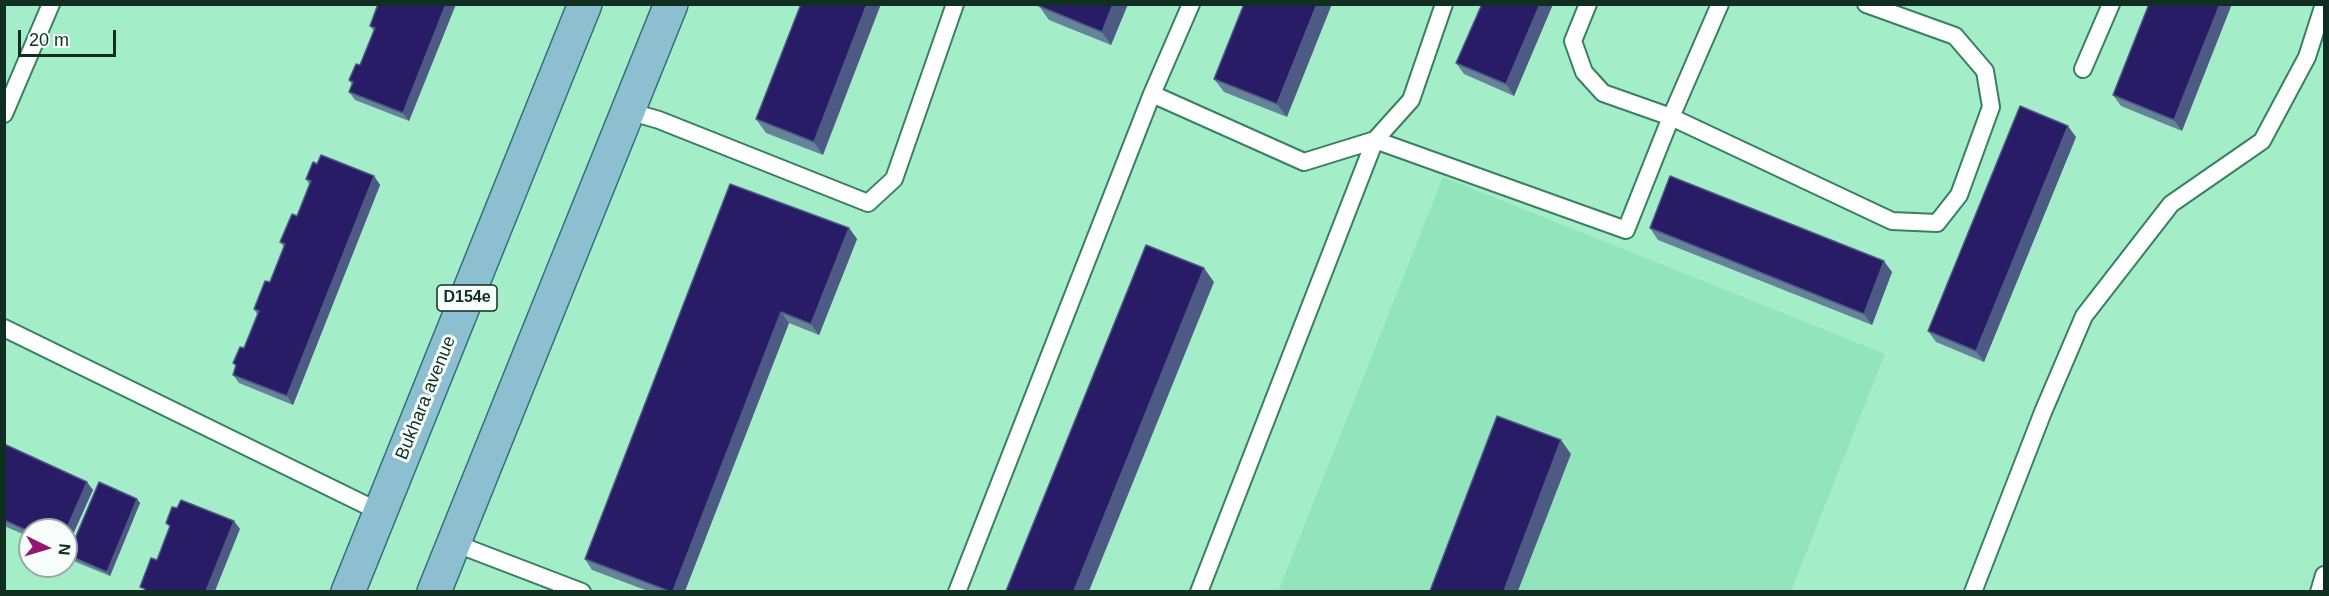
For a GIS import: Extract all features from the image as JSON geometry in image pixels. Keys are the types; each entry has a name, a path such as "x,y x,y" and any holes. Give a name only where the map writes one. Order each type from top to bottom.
{"main road":[{"name":"Bukhara avenue","path":"348,591 585,4"},
{"path":"434,591 671,4"}],"lane":[{"path":"4,114 51,4"},
{"path":"628,111 659,120 868,203 894,179 955,4"},
{"path":"957,591 1152,94 1191,4"},
{"path":"1199,591 1375,140 1411,100 1444,4"},
{"path":"1588,4 1573,41 1584,72 1603,93 1671,117 1892,221 1937,223 1959,195 1991,106 1985,70 1955,36 1866,4"},
{"path":"1152,94 1304,162 1375,140 1626,230 1671,117 1720,4"},
{"path":"2083,69 2111,4"},
{"path":"1973,591 2043,412 2084,316 2172,204 2262,141 2307,57 2324,4"},
{"path":"4,328 380,512"},
{"path":"454,543 582,591"},
{"path":"2319,591 2325,575"}],"shaded area":[{"path":"1443,177 1885,354 1791,591 1278,592"}],"building":[{"path":"378,4 446,4 403,113 349,92 353,82 349,80 356,64 360,65 375,28 370,26"},
{"path":"801,4 867,4 814,142 756,119"},
{"path":"1040,4 1113,4 1102,32 1039,6"},
{"path":"1244,4 1317,4 1277,104 1214,79"},
{"path":"1482,4 1540,4 1506,84 1456,63"},
{"path":"2149,4 2220,4 2174,120 2113,95"},
{"path":"2020,106 2068,126 1976,351 1928,331"},
{"path":"321,155 374,176 287,396 233,375 236,365 233,363 240,347 244,348 259,311 254,309 265,281 270,282 285,244 280,242 292,214 297,216 311,181 306,179 313,162 317,164"},
{"path":"1670,176 1884,261 1864,314 1650,228"},
{"path":"730,184 849,228 811,324 781,312 673,591 669,591 585,559"},
{"path":"1146,245 1204,268 1074,591 1006,591"},
{"path":"1497,416 1561,440 1504,591 1430,591"},
{"path":"4,444 87,482 71,518 18,518 18,526 4,520"},
{"path":"99,482 137,499 107,572 78,559 78,531"},
{"path":"181,500 234,521 206,591 144,591 145,589 140,587 151,558 157,560 170,526 166,523 172,507 177,508"}]}
